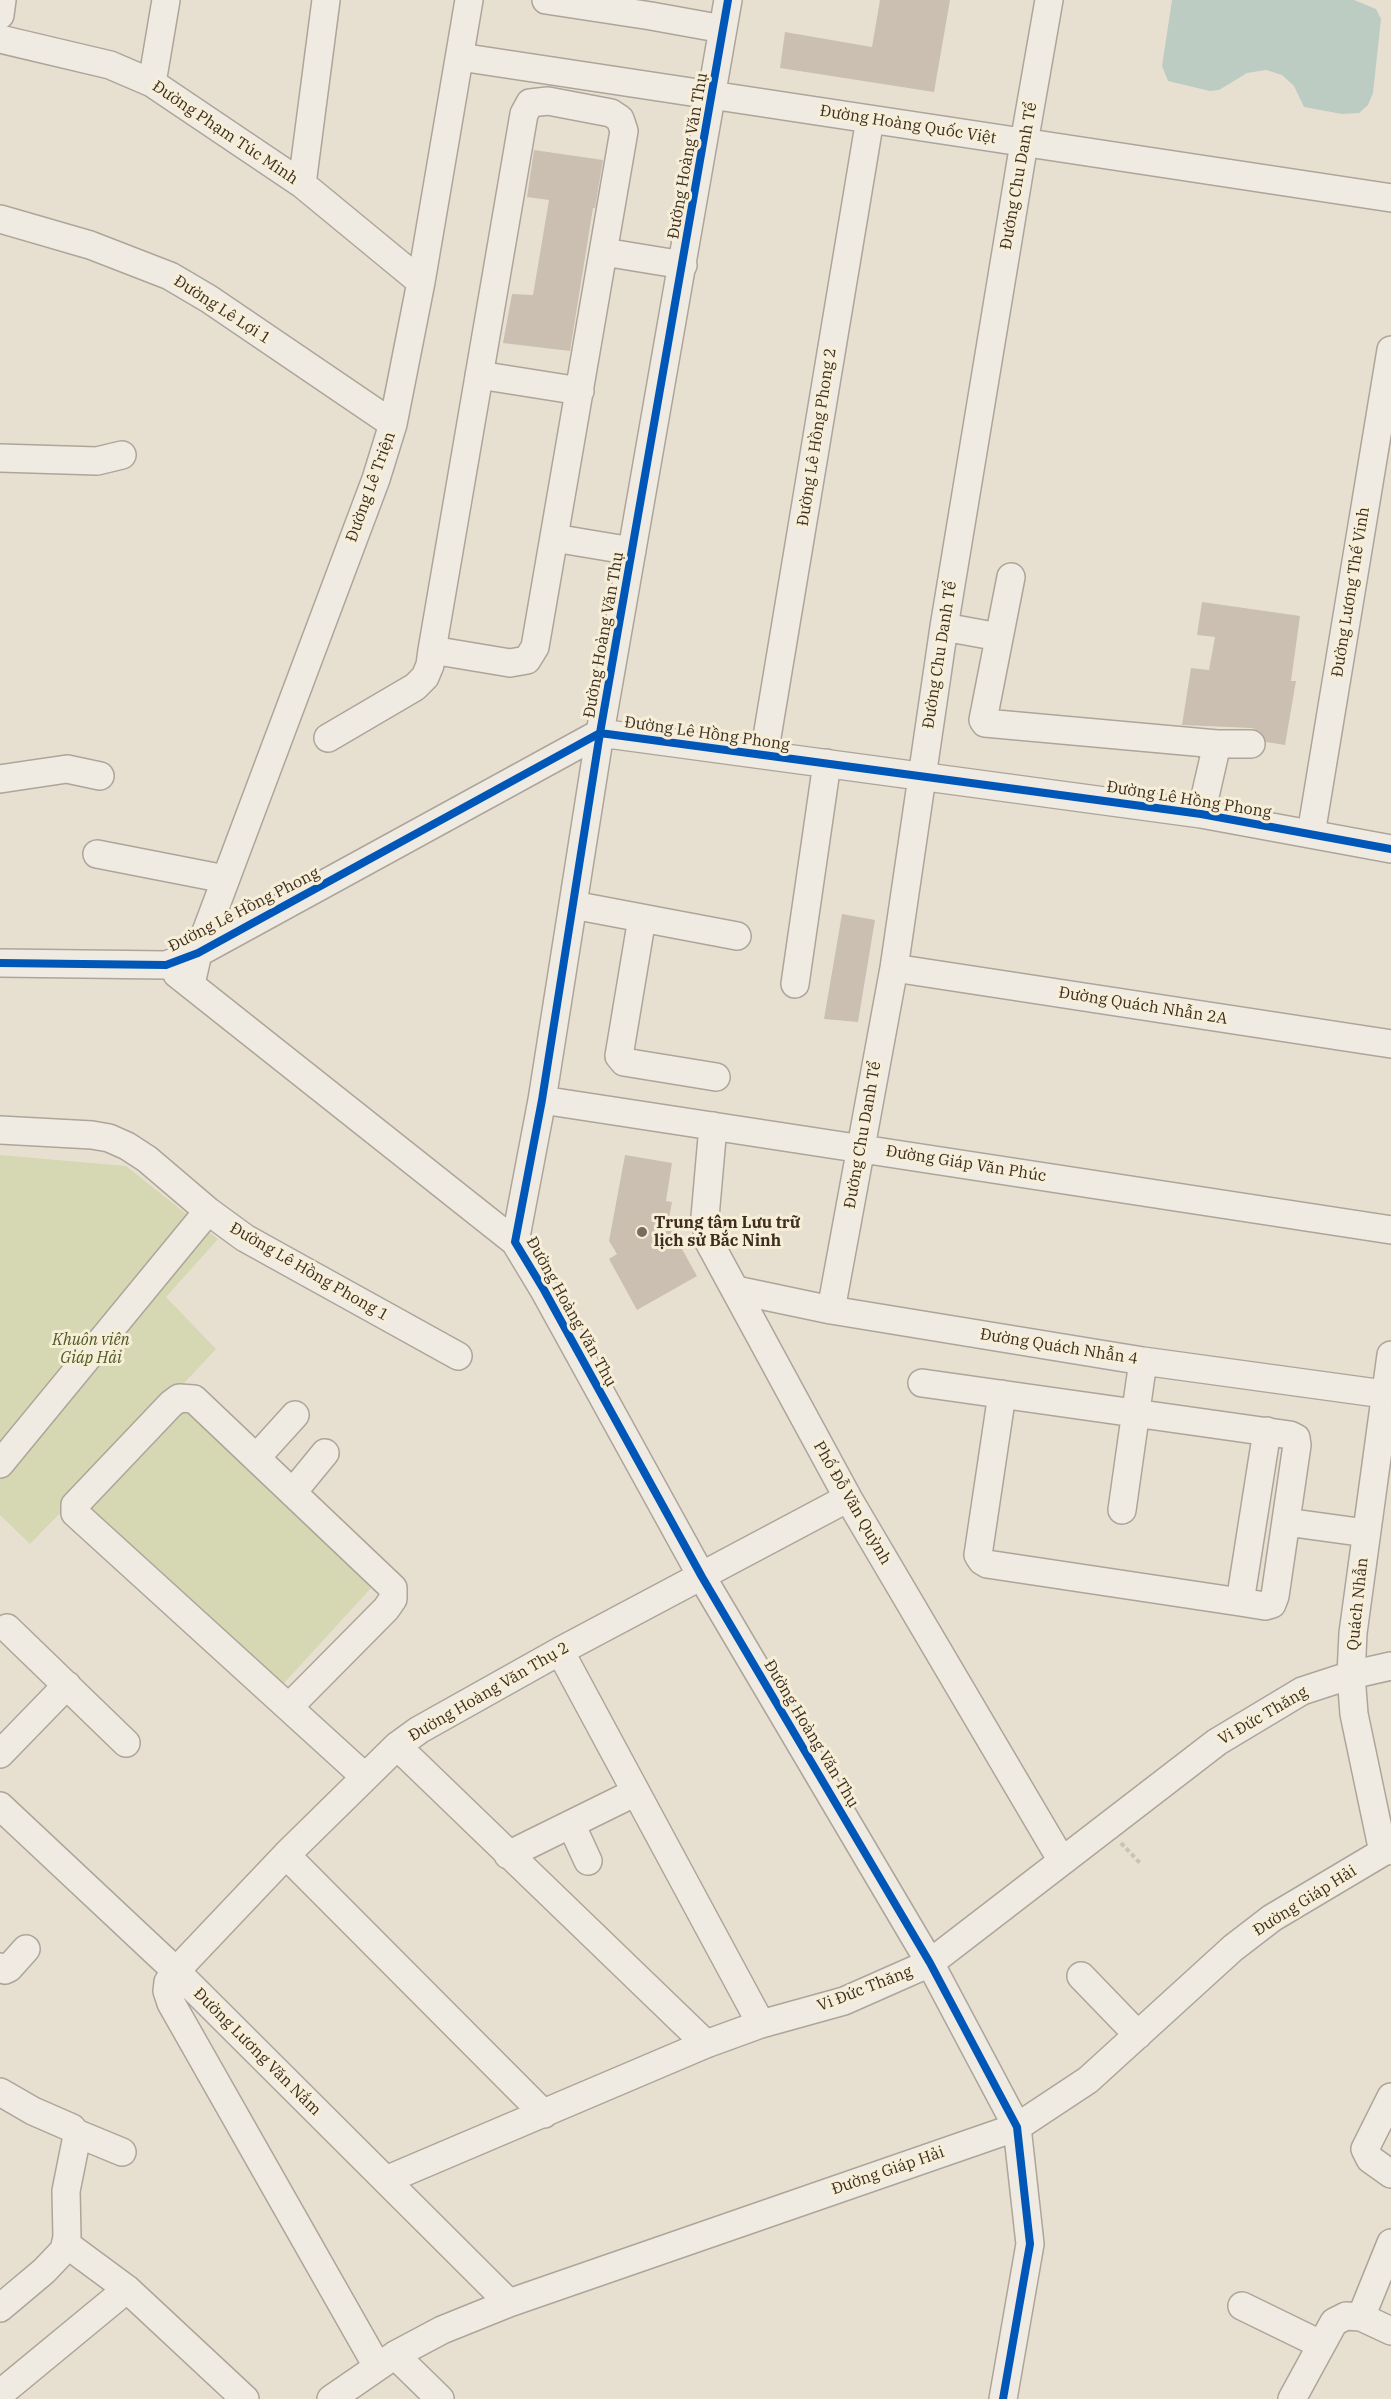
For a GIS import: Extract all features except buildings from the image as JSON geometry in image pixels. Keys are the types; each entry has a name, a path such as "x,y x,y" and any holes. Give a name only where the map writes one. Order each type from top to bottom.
{"street":[{"path":"0,15 2,0"},
{"path":"152,83 166,0"},
{"path":"302,184 326,0"},
{"name":"Đường Lê Triện","path":"191,984 198,953 376,479 393,424 421,282 469,0"},
{"path":"546,0 652,8 723,29"},
{"name":"Đường Hoàng Văn Thụ","path":"728,0 600,733 542,1100 514,1242 544,1290 702,1577 930,1963 1017,2127 1030,2244 1004,2399"},
{"name":"Đường Chu Danh Tể","path":"831,1310 894,968 944,627 1049,0"},
{"name":"Đường Phạm Túc Minh","path":"0,39 110,65 152,83 302,184 421,282"},
{"name":"Đường Hoàng Quốc Việt","path":"460,57 1391,198"},
{"path":"328,738 415,687 425,677 430,665 432,650 524,114 530,103 548,101 611,113 620,119 624,131 535,647 527,660 510,663 432,650"},
{"name":"Đường Lê Hồng Phong 2","path":"764,755 870,118"},
{"name":"Đường Lê Lợi 1","path":"0,219 90,245 170,276 209,299 393,424"},
{"path":"604,252 682,265"},
{"name":"Đường Lương Thế Vinh","path":"1311,834 1391,350"},
{"path":"479,375 580,391"},
{"path":"0,458 97,461 122,455"},
{"path":"554,538 632,551"},
{"path":"1011,577 983,720 985,723 1216,744 1251,744"},
{"path":"944,627 999,637"},
{"name":"Đường Lê Hồng Phong","path":"0,963 166,965 198,953 600,733 1201,814 1391,849"},
{"path":"1201,814 1216,744"},
{"path":"795,984 827,763"},
{"path":"0,779 68,769 100,776"},
{"path":"97,854 225,879"},
{"path":"573,905 737,936"},
{"path":"642,918 619,1056 624,1062 716,1077"},
{"path":"166,965 514,1242"},
{"name":"Đường Quách Nhẫn 2A","path":"894,968 1391,1044"},
{"name":"Đường Giáp Văn Phúc","path":"542,1100 1391,1230"},
{"name":"Phố Đỗ Văn Quỳnh","path":"713,1126 706,1190 706,1232 709,1242 848,1498 1062,1861"},
{"name":"Đường Lê Hồng Phong 1","path":"0,1130 109,1138 127,1146 147,1159 208,1211 245,1238 458,1356"},
{"path":"0,1464 208,1211"},
{"name":"Đường Quách Nhẫn 4","path":"736,1290 831,1310 1143,1361 1384,1394"},
{"name":"Quách Nhẫn","path":"1387,1851 1354,1714 1351,1675 1353,1633 1391,1355"},
{"path":"1122,1510 1143,1361"},
{"path":"922,1383 1002,1394 1136,1413 1267,1431 1296,1438 1297,1445 1286,1522 1272,1604 1265,1606 987,1564 982,1561 978,1555 1002,1394"},
{"path":"290,1706 386,1609 393,1599 393,1588 194,1399 179,1398 75,1505 75,1513 80,1520 290,1706 365,1777"},
{"path":"256,1458 295,1416"},
{"path":"1240,1602 1267,1431"},
{"path":"293,1492 325,1453"},
{"name":"Đường Hoàng Văn Thụ 2","path":"176,1971 286,1855 397,1746 419,1730 560,1651 848,1498"},
{"path":"1286,1522 1366,1533"},
{"path":"7,1628 126,1743"},
{"path":"560,1651 761,2024"},
{"name":"Vi Đức Thăng","path":"386,2180 706,2044 761,2024 844,2001 930,1963 1217,1742 1302,1691 1351,1675 1391,1666"},
{"path":"0,1754 67,1685"},
{"path":"397,1746 706,2044"},
{"path":"508,1855 636,1792"},
{"name":"Đường Lương Văn Nắm","path":"0,1806 176,1971 509,2303"},
{"path":"571,1824 588,1861"},
{"name":"Đường Giáp Hải","path":"331,2399 386,2360 442,2330 509,2303 1017,2127 1088,2080 1233,1948 1272,1918 1387,1851"},
{"path":"286,1855 544,2114"},
{"path":"0,1967 5,1970 9,1968 26,1949"},
{"path":"176,1971 168,1982 167,1991 171,2002 386,2360 440,2399"},
{"path":"1081,1976 1138,2035"},
{"path":"0,2092 33,2111 72,2128 76,2133 122,2152"},
{"path":"1391,2097 1365,2150 1370,2159 1391,2174"},
{"path":"0,2308 44,2271 64,2250 66,2191 76,2133"},
{"path":"1361,2317 1391,2243"},
{"path":"66,2244 127,2289 245,2399"},
{"path":"2,2388 127,2289"},
{"path":"1242,2306 1320,2344"},
{"path":"1292,2399 1334,2322 1346,2316 1361,2317 1391,2331"}],"green space":[{"name":"Khuôn viên Giáp Hải","path":"0,1155 126,1166 218,1239 166,1297 216,1349 172,1396 372,1587 274,1694 65,1508 30,1544 0,1515"}],"shaded area":[{"path":"1172,0 1354,0 1376,9 1381,19 1373,93 1368,105 1359,113 1342,114 1304,107 1294,86 1282,75 1266,70 1247,73 1219,90 1210,91 1168,81 1162,66"}],"cycle path":[{"path":"728,0 600,733 542,1100 515,1242 544,1290 702,1577 930,1963 1017,2127 1030,2244 1003,2399"},
{"path":"0,963 166,965 198,953 600,733 1201,814 1391,849"}],"place":[{"name":"Trung tâm Lưu trữ lịch sử Bắc Ninh","path":"642,1232"}]}
